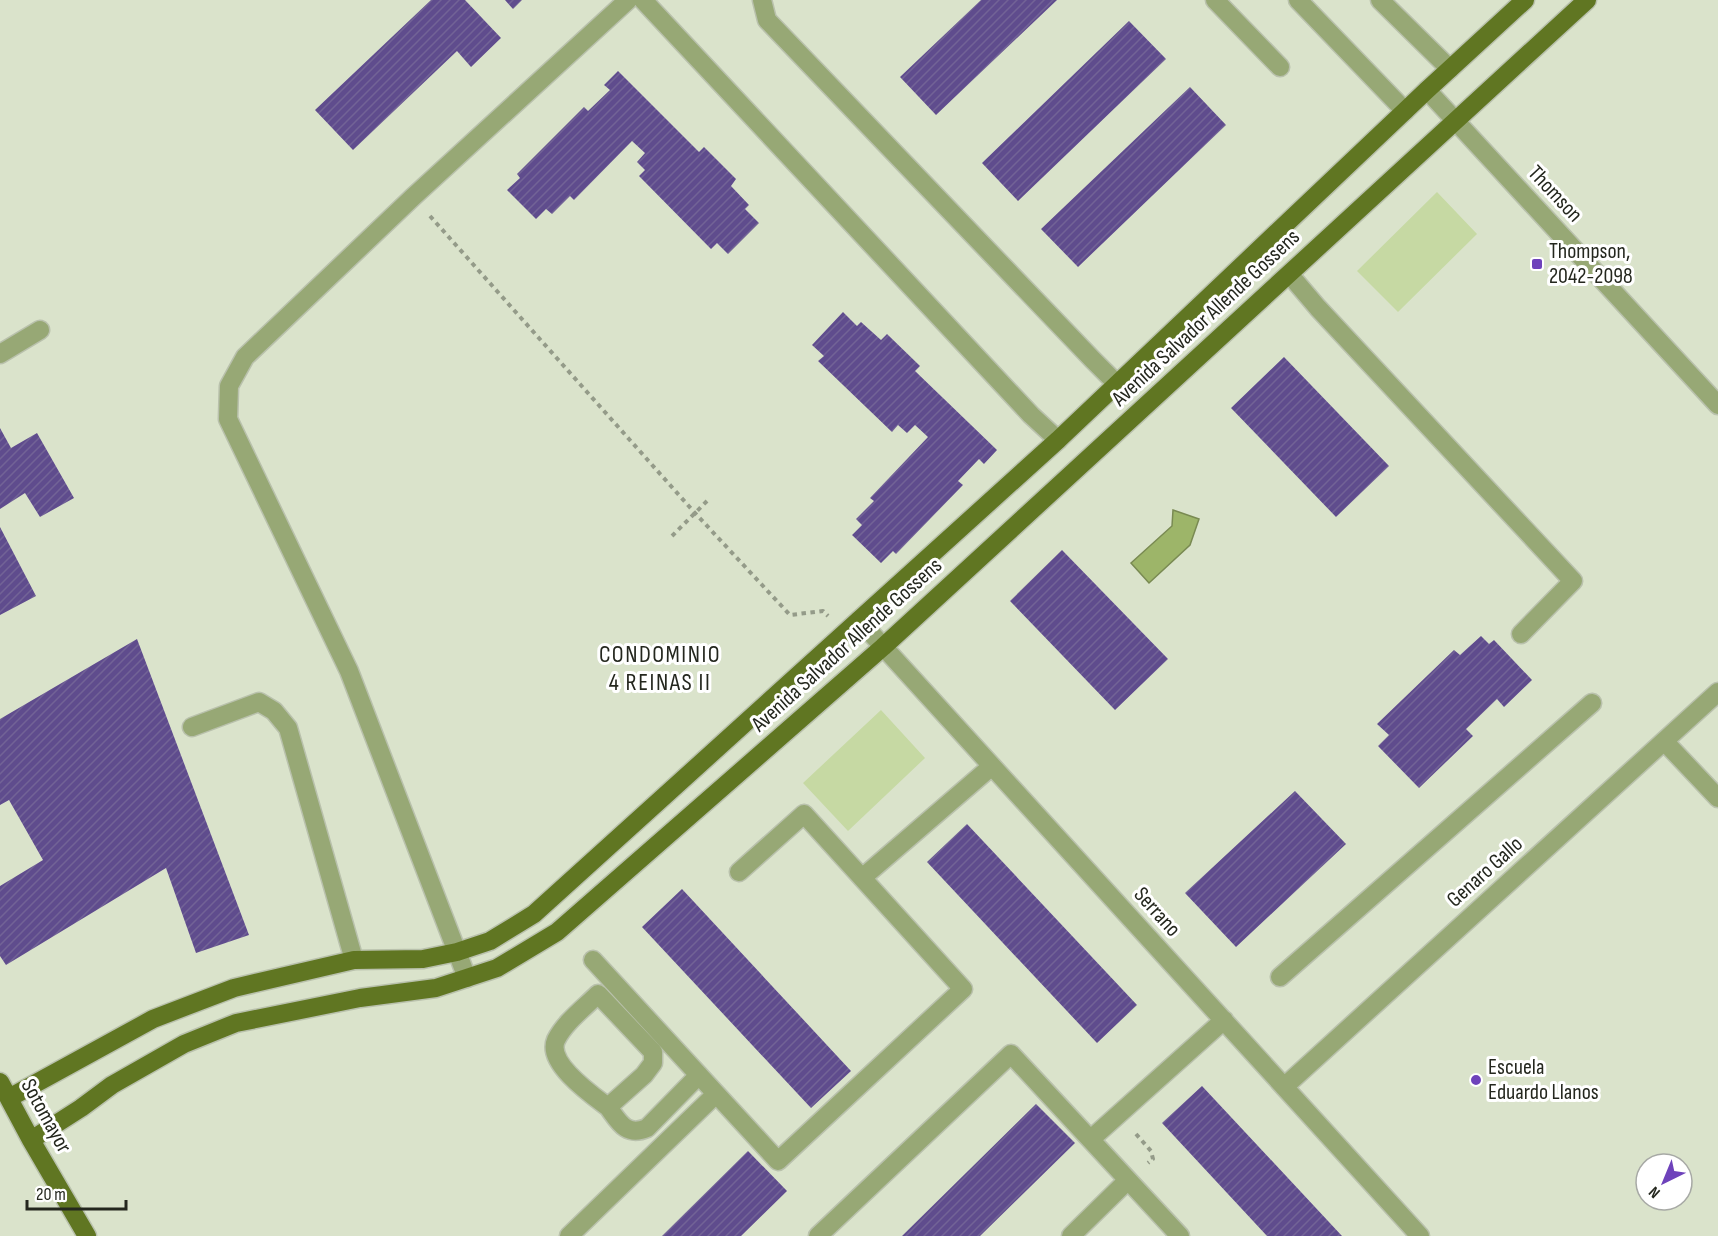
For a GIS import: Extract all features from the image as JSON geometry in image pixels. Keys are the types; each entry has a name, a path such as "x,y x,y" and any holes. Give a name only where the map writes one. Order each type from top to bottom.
{"main road":[{"name":"Avenida Salvador Allende Gossens","path":"9,1098 153,1019 234,988 354,960 423,959 457,952 490,941 534,914 1058,440 1426,90 1525,0"},
{"name":"Avenida Salvador Allende Gossens","path":"31,1140 112,1085 184,1044 236,1023 360,999 436,988 497,968 557,932 883,647 1587,0"},
{"name":"Sotomayor","path":"0,1082 87,1236"}],"street":[{"path":"467,978 349,671 228,419 229,386 245,357 413,197 628,0"},
{"path":"643,0 1030,415 1058,440"},
{"path":"762,0 767,20 1117,384"},
{"path":"1215,0 1280,67"},
{"path":"1298,0 1405,111"},
{"path":"1380,0 1450,69"},
{"name":"Thomson","path":"1426,90 1718,405"},
{"path":"1290,274 1318,308 1573,581 1521,633"},
{"path":"0,354 40,330"},
{"name":"Serrano","path":"859,620 1420,1236"},
{"name":"Genaro Gallo","path":"1284,1087 1718,692"},
{"path":"192,727 259,702 274,711 288,728 354,960"},
{"path":"1280,977 1592,703"},
{"path":"1664,741 1718,798"},
{"path":"862,878 992,766"},
{"path":"592,960 778,1161 963,989 804,814 739,872"},
{"path":"608,1107 644,1075 653,1063 653,1052 598,994 564,1028 556,1040 554,1049 558,1059 577,1082 608,1107 631,1132 647,1128 699,1075"},
{"path":"1091,1139 1224,1020"},
{"path":"818,1236 1011,1054 1180,1236"},
{"path":"569,1236 716,1094"},
{"path":"1071,1236 1128,1180"}],"path":[{"path":"413,197 695,513 790,615 823,611 845,633"},
{"path":"672,536 708,500"}],"shaded area":[{"path":"1437,192 1477,234 1398,312 1357,271"},
{"path":"1173,510 1199,519 1190,545 1149,583 1131,563 1172,526"},
{"path":"881,710 925,758 848,831 803,783"}],"building":[{"path":"431,0 465,0 501,38 471,67 457,51 353,150 315,110"},
{"path":"505,0 522,0 513,9"},
{"path":"981,0 1057,0 936,115 900,77"},
{"path":"1129,21 1166,59 1018,201 982,163"},
{"path":"618,71 699,152 704,147 736,179 731,186 749,205 745,209 759,223 728,254 717,243 711,249 639,176 645,170 637,162 645,153 632,141 574,200 570,196 552,214 546,209 536,219 507,190 520,178 517,174 584,107 588,111 610,90 604,85"},
{"path":"1190,87 1226,125 1078,267 1041,229"},
{"path":"843,312 857,326 861,322 881,340 887,334 920,366 915,371 997,450 984,464 979,459 958,481 963,485 896,554 893,551 881,563 852,535 862,525 856,519 874,501 870,498 928,437 915,425 907,433 898,425 892,432 818,361 824,356 812,345"},
{"path":"1284,357 1389,466 1336,517 1231,408"},
{"path":"0,428 11,448 37,433 74,498 40,517 25,493 0,509"},
{"path":"0,527 36,596 0,615"},
{"path":"1062,550 1168,659 1115,710 1010,601"},
{"path":"1481,636 1489,644 1494,640 1532,680 1504,707 1497,699 1466,729 1473,736 1419,788 1378,746 1389,735 1377,724 1454,650 1460,655"},
{"path":"137,639 249,935 196,953 166,868 6,965 0,956 0,886 43,860 9,800 0,805 0,719"},
{"path":"1295,791 1346,844 1236,947 1185,893"},
{"path":"967,824 1137,1005 1097,1043 927,862"},
{"path":"682,889 851,1071 811,1108 642,927"},
{"path":"1202,1086 1342,1236 1267,1236 1162,1123"},
{"path":"1036,1104 1075,1143 980,1236 902,1236"},
{"path":"748,1151 787,1191 741,1236 662,1236"}],"place":[{"name":"Thompson, 2042-2098","path":"1537,264"},
{"name":"Escuela Eduardo Llanos","path":"1476,1080"}],"district":[{"name":"CONDOMINIO 4 REINAS II","path":"660,668"}]}
